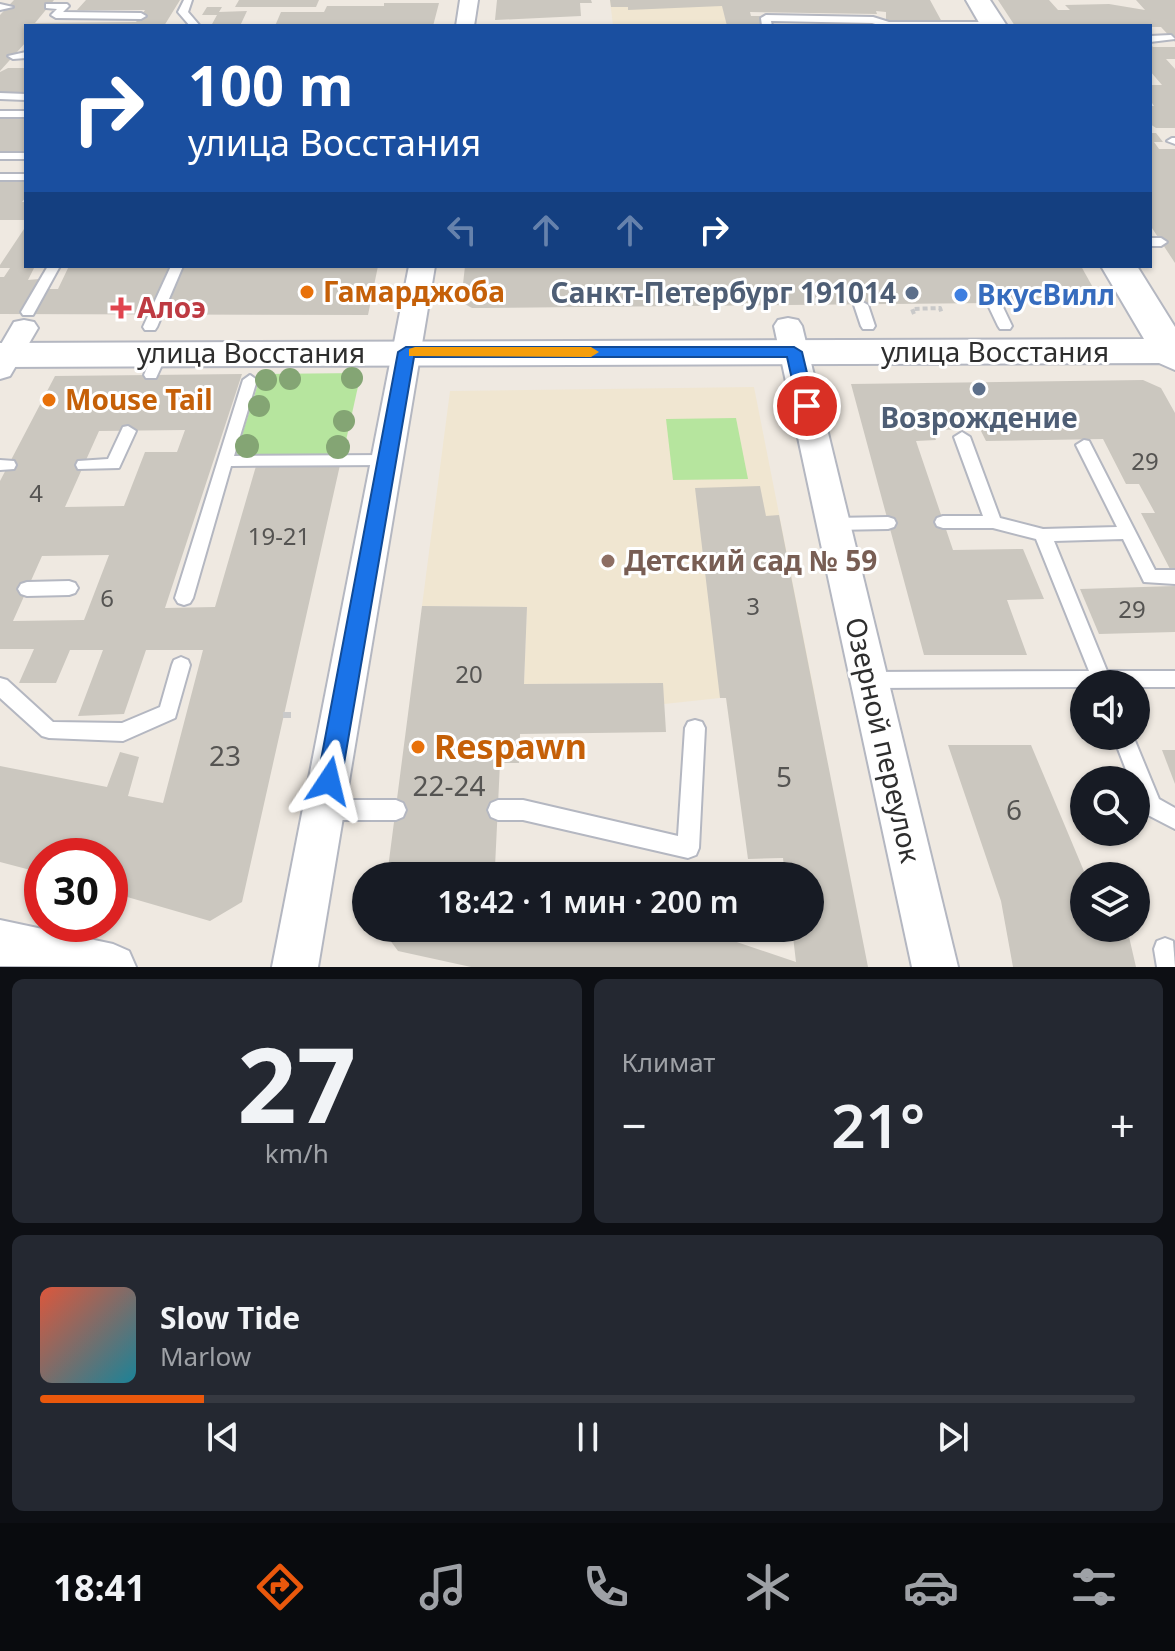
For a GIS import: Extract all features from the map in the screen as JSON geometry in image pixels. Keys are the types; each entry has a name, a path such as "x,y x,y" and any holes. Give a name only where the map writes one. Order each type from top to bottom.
{"street":[{"path":"465,24 469,0"},
{"path":"958,0 973,24"},
{"path":"978,0 993,24"},
{"path":"1153,250 1171,337"},
{"path":"295,967 422,268"},
{"path":"1120,268 1171,337"},
{"name":"улица Восстания","path":"791,339 864,316 1000,315 1171,337"},
{"name":"улица Восстания","path":"13,336 154,352 409,340 1171,337"},
{"name":"Озерной переулок","path":"791,339 935,967"},
{"path":"0,943 113,967"}],"lane":[{"path":"188,0 183,12 194,24"},
{"path":"49,6 64,6 56,15 141,16"},
{"path":"170,16 187,15"},
{"path":"767,24 766,18 873,20 885,24"},
{"path":"1152,39 1171,38"},
{"path":"13,56 24,55"},
{"path":"0,96 24,97"},
{"path":"0,114 24,114"},
{"path":"0,156 24,156"},
{"path":"0,177 24,177"},
{"path":"13,336 53,268"},
{"path":"154,352 176,268"},
{"path":"184,598 250,380"},
{"path":"84,465 113,464 128,431"},
{"path":"962,437 993,522"},
{"path":"1084,445 1150,577 1175,577"},
{"path":"225,461 387,460"},
{"path":"943,522 993,522 1043,535 1128,533"},
{"path":"833,524 888,523"},
{"path":"1043,535 1097,670"},
{"path":"27,589 69,588"},
{"path":"0,686 49,730 123,732 168,712 181,665"},
{"path":"1150,680 1175,679"},
{"path":"869,680 1070,682"},
{"path":"498,810 523,810 688,848 695,728"},
{"path":"1129,750 1151,806 1175,819"},
{"path":"324,810 396,810"}],"path":[{"path":"914,314 912,309 940,308 942,314"},
{"path":"283,715 294,715"}],"shaded area":[{"path":"610,0 721,0 727,24 613,24"},
{"name":"Детский сад № 59","path":"754,387 815,696 720,698 664,704 662,683 524,684 527,607 422,606 450,391"}],"green space":[{"path":"361,373 343,454 236,454 261,374"},
{"path":"736,418 748,479 673,480 666,419"}],"building":[{"path":"14,0 54,0 35,23 136,22 145,10 77,10 86,0 180,0 165,24 24,24 24,44 0,71 0,15"},
{"path":"239,0 319,0 316,7 235,7"},
{"path":"497,0 591,0 592,3 580,3 581,16 495,20"},
{"path":"610,0 930,0 942,22 886,21 886,12 876,11 877,14 750,12 751,16 761,16 763,24 726,24 722,6 628,10 628,7 611,7"},
{"path":"998,0 1049,0 1058,10 1070,10 1065,5 1109,4 1145,10 1136,0 1175,0 1175,42 1161,27 1152,27 1152,24 1014,24"},
{"path":"384,3 439,3 434,24 276,24 281,12 324,12 327,6 384,6"},
{"path":"207,7 222,7 219,12 247,11 241,24 212,24 217,15 202,15"},
{"path":"1152,46 1175,47 1175,59 1166,59 1175,69 1175,128 1152,125 1152,85 1162,85 1152,73"},
{"path":"8,68 24,68 24,92 0,92 0,72"},
{"path":"0,118 24,118 24,152 0,152"},
{"path":"1152,133 1156,133 1163,142 1154,142 1159,149 1175,149 1175,263 1152,228"},
{"path":"24,181 24,220 0,220 0,182"},
{"path":"24,229 24,268 34,268 28,280 39,279 20,312 35,311 46,289 58,289 68,268 378,268 368,315 0,314 0,277 4,277 10,268 0,268"},
{"path":"465,268 1082,268 1101,302 472,308 461,302"},
{"path":"242,374 165,608 215,607 256,466 340,465 242,902 210,921 128,897 128,838 24,838 24,868 0,862 0,766 107,787 120,752 139,757 128,796 163,803 203,650 146,650 124,714 78,716 103,650 70,650 56,683 19,683 34,649 0,649 0,481 55,376","holes":["185,430 177,452 145,452 124,506 65,507 99,431","109,555 84,620 13,621 42,556"]},
{"path":"1143,380 1161,388 1175,413 1175,569 1170,569 1141,513 1155,513 1139,484 1126,484 1103,439 986,441 980,429 932,430 936,440 916,441 953,550 1023,549 1044,599 1007,600 1027,655 924,655 851,384"},
{"path":"760,486 766,516 779,515 868,967 471,967 398,951 391,942 737,942 796,962 794,942 824,942 824,862 748,859 726,698 720,698 695,488"},
{"path":"1175,586 1175,632 1099,634 1080,589"},
{"path":"422,606 527,607 524,684 663,683 666,732 520,734 519,763 500,763 495,862 389,862"},
{"path":"948,745 1031,745 1070,838 1070,846 1073,846 1080,862 1070,862 1070,942 1130,942 1136,967 1013,967 1001,901"},
{"path":"1162,750 1175,750 1175,784"}],"slow traffic":[{"path":"415,352 591,352"}],"place":[{"name":"Гамарджоба","path":"307,292"},
{"name":"Санкт-Петербург 191014","path":"912,293"},
{"name":"ВкусВилл","path":"961,295"},
{"name":"Алоэ","path":"121,308"},
{"name":"Возрождение","path":"979,389"},
{"name":"Mouse Tail","path":"49,400"},
{"name":"Детский сад № 59","path":"608,561"},
{"name":"Respawn","path":"418,747"}],"route":[{"path":"329,781 406,352 794,352 807,406"}]}
